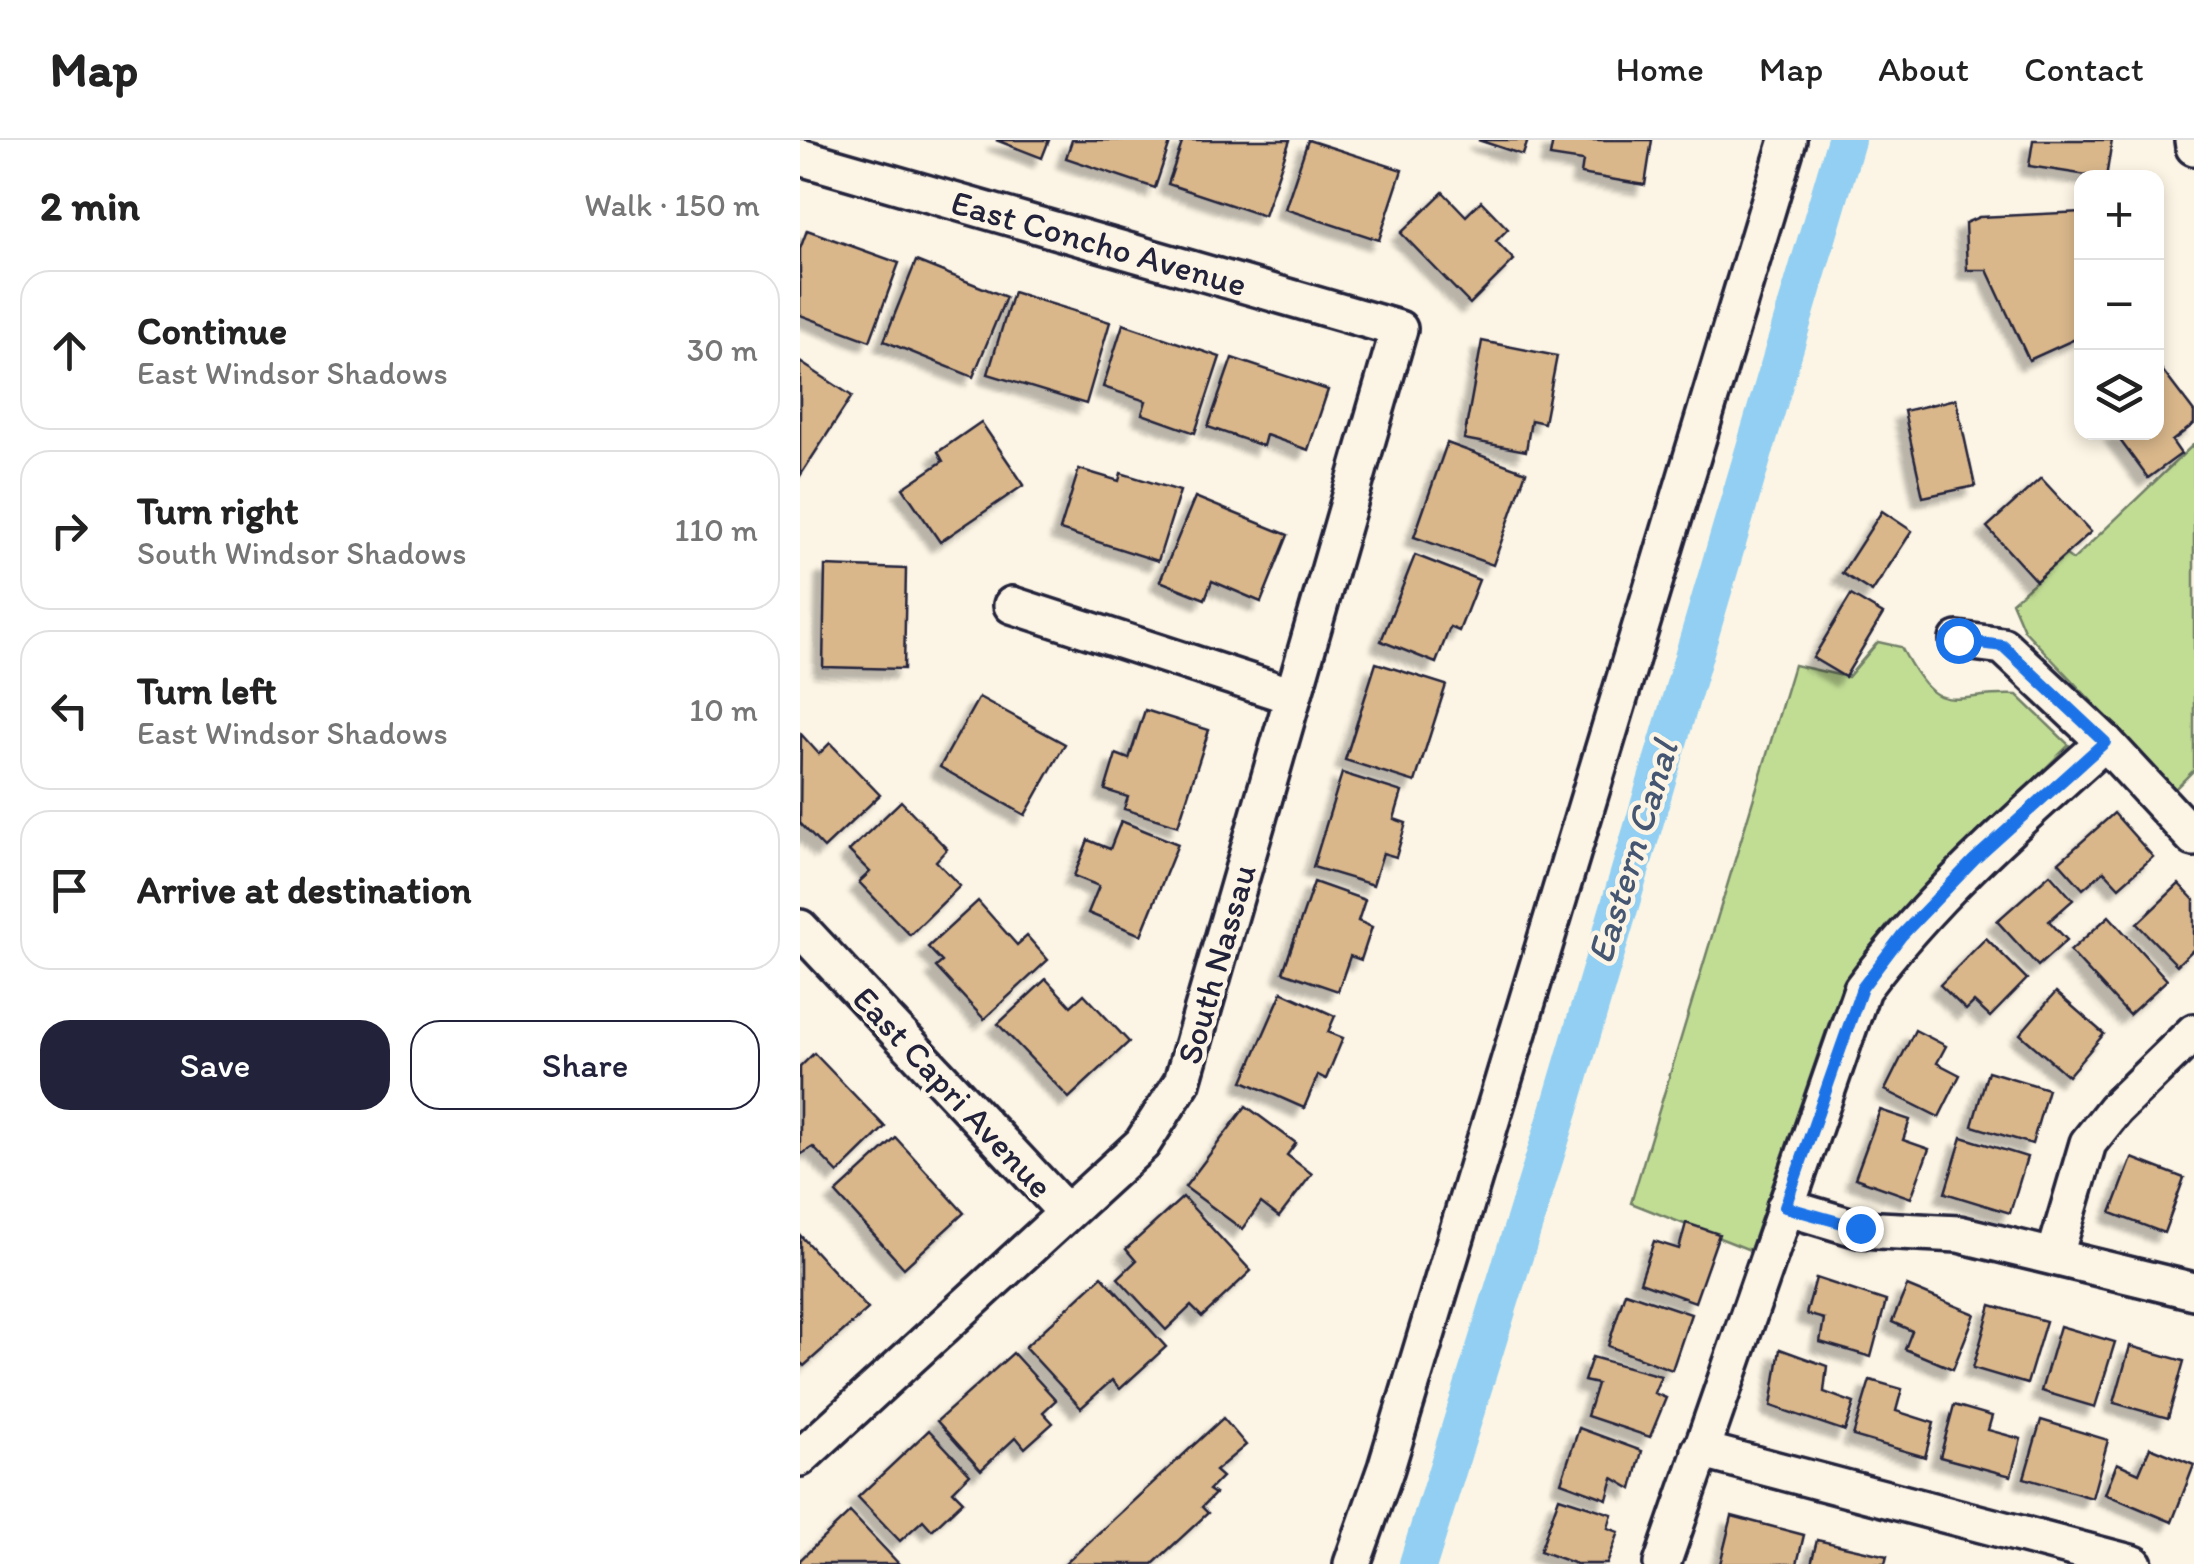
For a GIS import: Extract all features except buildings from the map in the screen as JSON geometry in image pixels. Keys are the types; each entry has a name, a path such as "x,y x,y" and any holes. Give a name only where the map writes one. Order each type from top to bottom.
{"street":[{"path":"1352,1564 1386,1468 1788,140"},
{"name":"East Concho Avenue","path":"800,157 1399,329"},
{"name":"South Nassau","path":"800,1458 1142,1144 1182,1082 1399,329"},
{"path":"1012,605 1292,696"},
{"path":"1958,640 2003,646 2105,742 2194,838"},
{"path":"1662,1564 1862,988 1902,935 1974,860 2105,742"},
{"name":"East Capri Avenue","path":"800,928 1066,1212"},
{"path":"2054,1255 2088,1143 2115,1109 2194,1032"},
{"path":"1785,1207 1860,1228 1959,1234 2194,1291"},
{"path":"1700,1450 2134,1564"}],"green space":[{"path":"2194,444 2194,770 2175,789 2024,630 2012,602 2066,555 2073,560"},
{"path":"1878,642 1901,647 1926,686 1937,695 1961,699 2017,695 2069,745 1888,924 1834,1008 1750,1250 1631,1203 1794,665 1848,677"}],"waterway":[{"name":"Eastern Canal","path":"1418,1564 1560,1108 1846,140"}],"route":[{"path":"1860,1228 1785,1207 1862,988 1902,935 1974,860 2105,742 2003,646 1958,640"}]}
